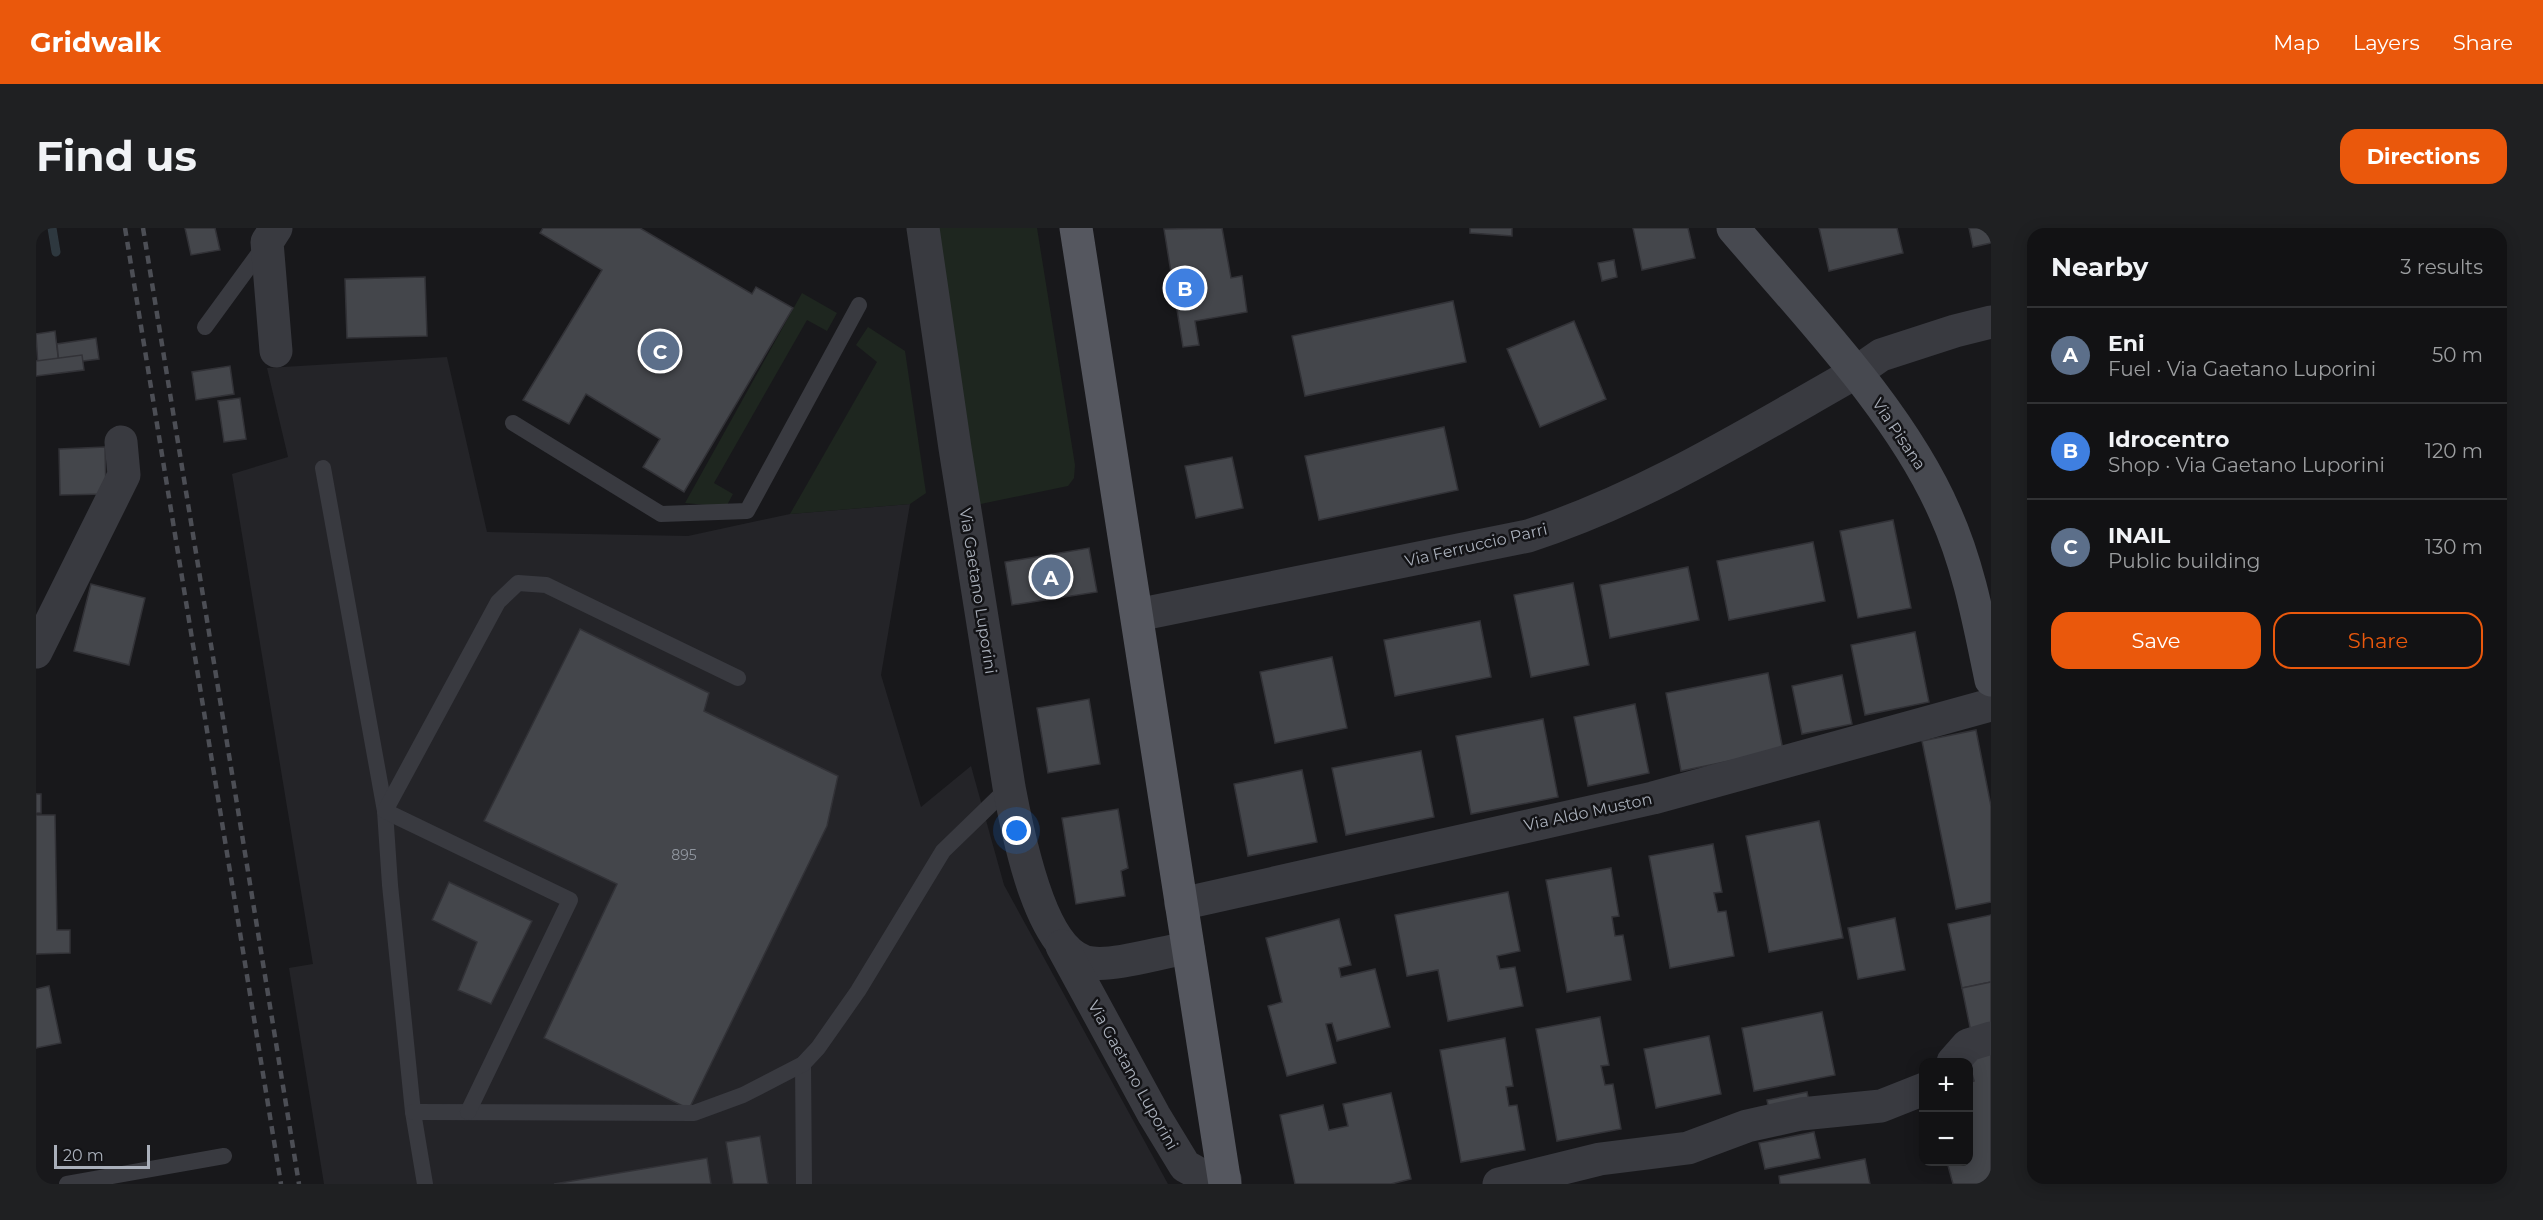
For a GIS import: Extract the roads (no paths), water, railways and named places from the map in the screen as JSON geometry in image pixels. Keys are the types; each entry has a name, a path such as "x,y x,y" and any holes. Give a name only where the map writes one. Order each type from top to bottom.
{"main road":[{"name":"Via Gaetano Luporini","path":"1076,228 1225,1181"},
{"name":"Via Pisana","path":"1733,228 1855,373 1911,450 1932,485 1945,512 1965,566 1991,680"}],"street":[{"name":"Via Gaetano Luporini","path":"923,228 955,448 1019,843 1042,907 1062,946 1154,1115 1185,1166 1192,1172 1225,1181"},
{"path":"272,235 276,351"},
{"name":"Via Ferruccio Parri","path":"1137,615 1528,536 1577,520 1686,469 1855,373 1881,355 1991,322"},
{"path":"36,652 124,475 121,442"},
{"name":"Via Aldo Muston","path":"1181,904 1653,798 1991,705"},
{"path":"1062,946 1079,960 1102,964 1188,948"},
{"path":"1957,1058 1968,1045 1991,1038"},
{"path":"1499,1184 1600,1159 1688,1148 1747,1126 1801,1114 1881,1106 1919,1091"}],"lane":[{"path":"205,327 272,235"},
{"path":"513,423 661,514 747,511 860,305"},
{"path":"323,468 385,811 390,885 413,1112 425,1184"},
{"path":"385,811 498,602 518,582 546,585 738,678"},
{"path":"413,1112 694,1113 743,1095 803,1064 818,1048 858,991 943,851 1010,787"},
{"path":"385,811 570,900 468,1112"},
{"path":"803,1064 804,1184"},
{"path":"67,1184 224,1156"}],"waterway":[{"path":"52,228 56,252"}],"railway":[{"path":"125,228 281,1184"},
{"path":"143,228 299,1184"}],"place":[{"name":"Idrocentro","path":"1185,288"},
{"name":"INAIL","path":"660,351"},
{"name":"Eni","path":"1051,577"}]}
